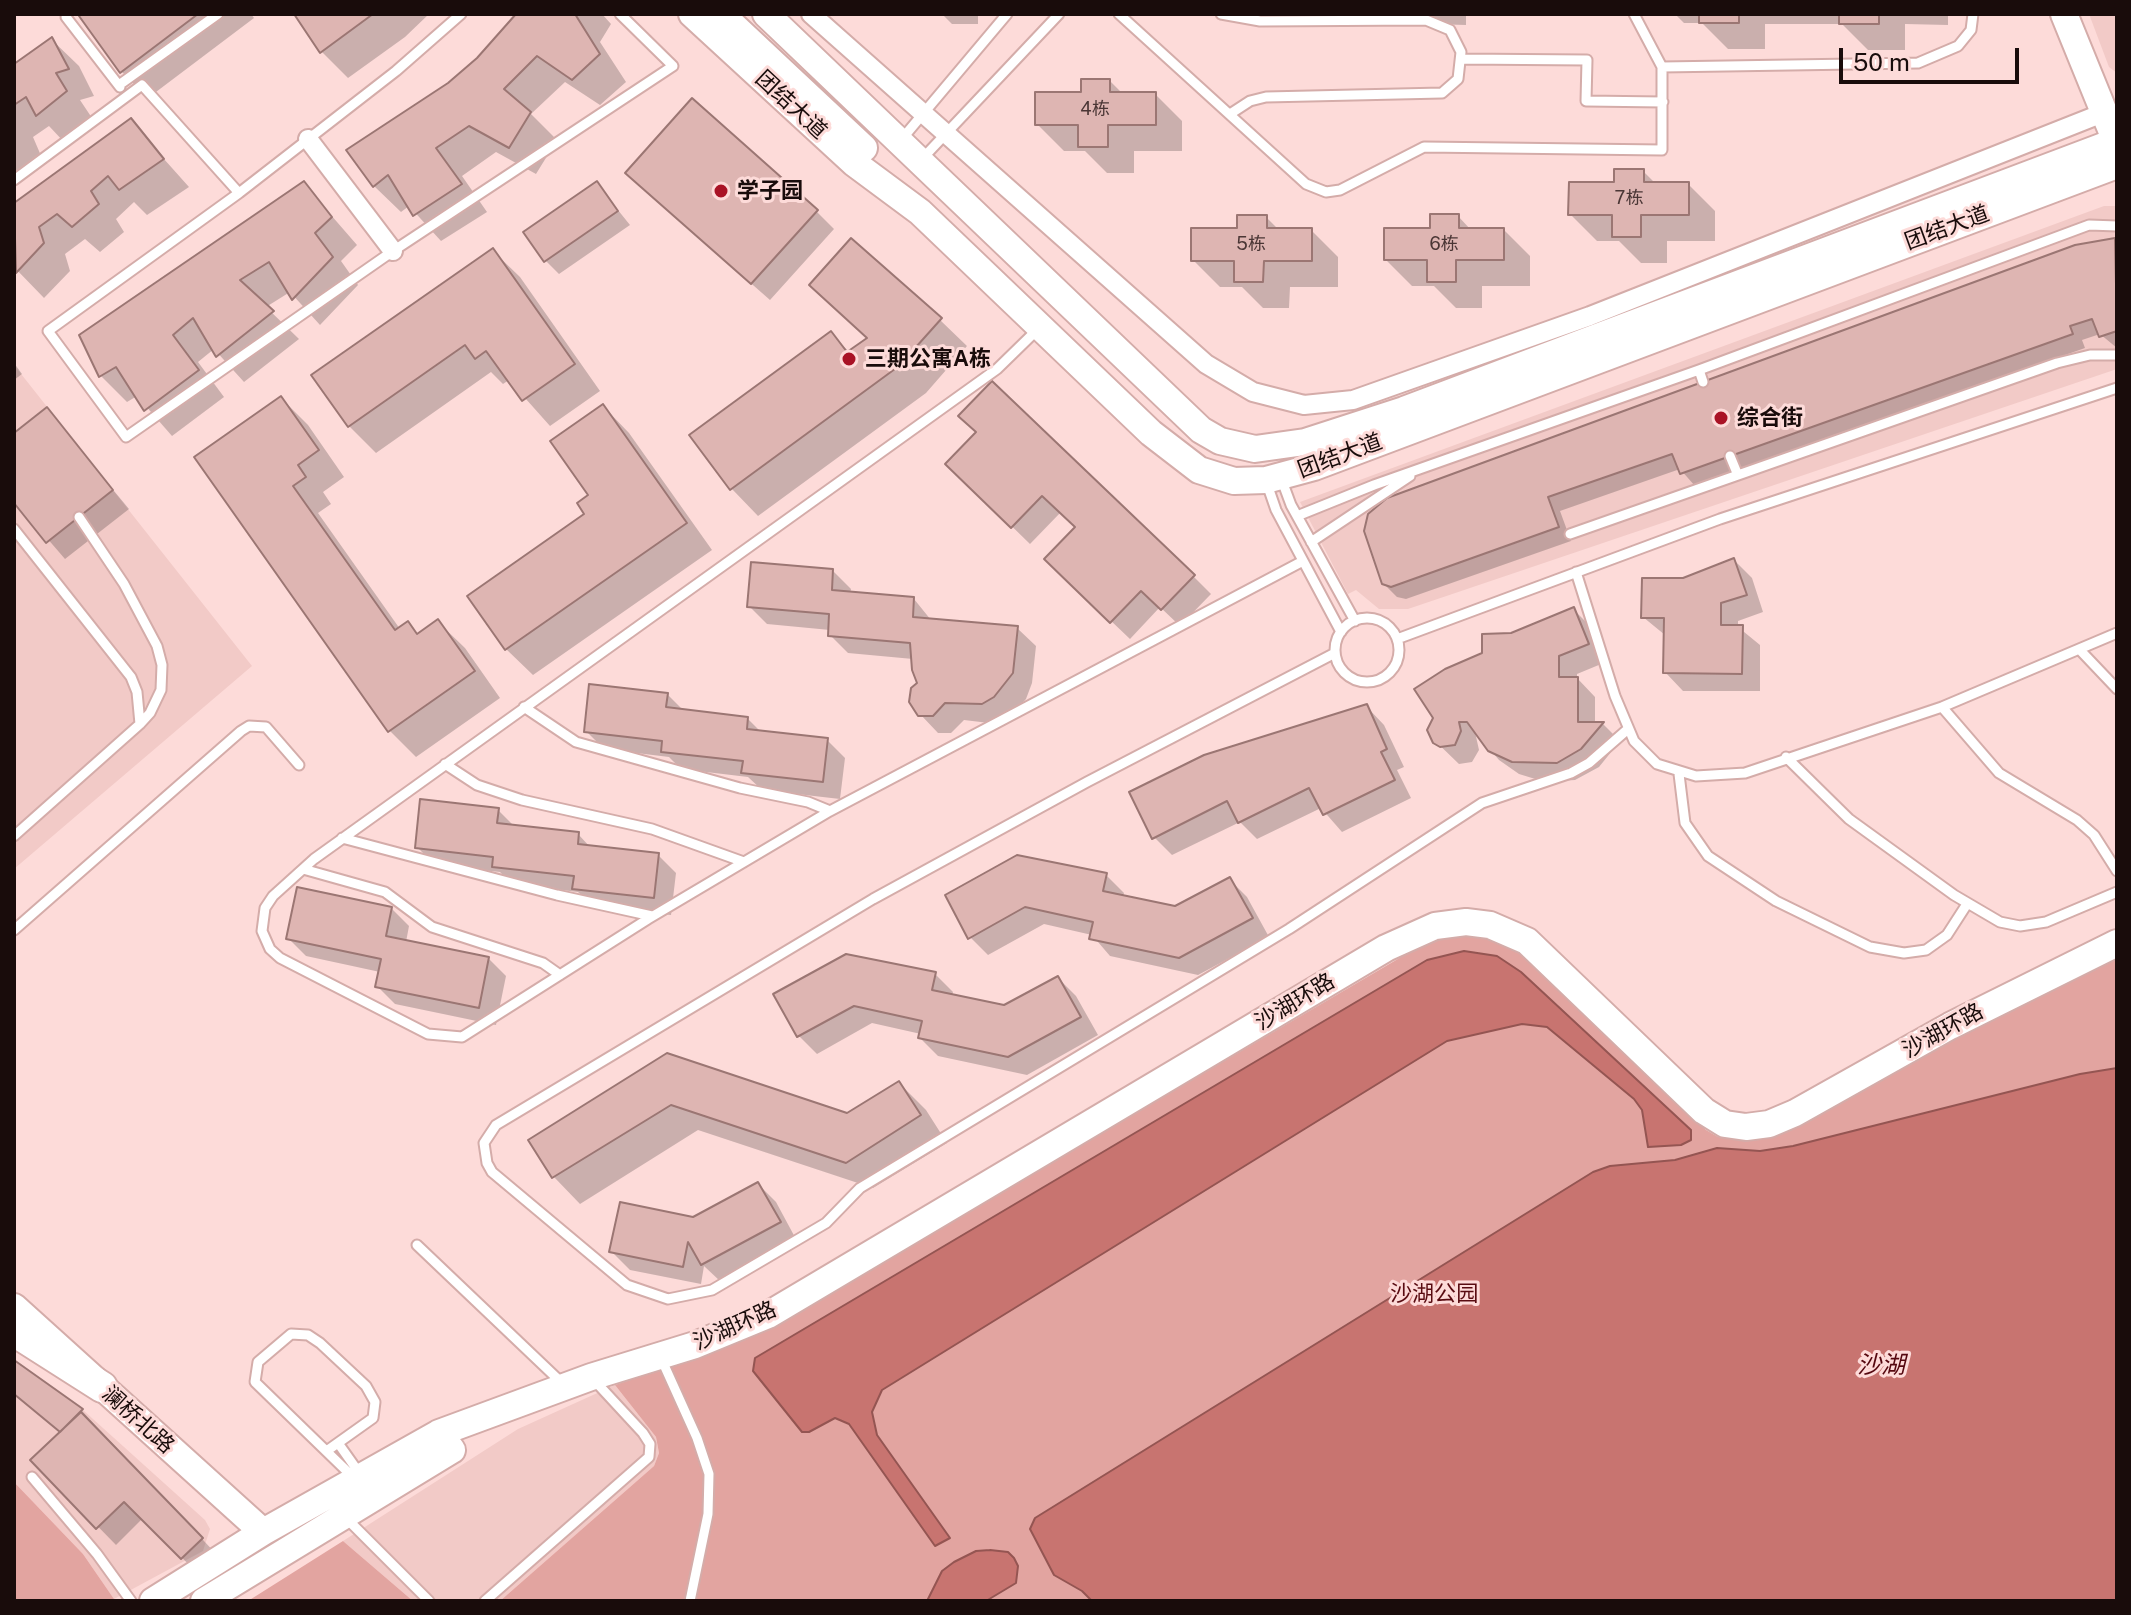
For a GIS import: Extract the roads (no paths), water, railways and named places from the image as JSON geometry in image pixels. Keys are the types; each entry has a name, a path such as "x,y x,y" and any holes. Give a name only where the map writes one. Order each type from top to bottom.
{"main road":[{"name":"团结大道","path":"692,14 854,163 920,212 1151,433 1199,470 1234,481 1274,479 2116,148"},
{"path":"721,14 867,151 920,212"},
{"path":"740,14 821,90 896,135"},
{"name":"团结大道","path":"766,14 896,135 1201,430 1220,441 1255,449 1305,442 1404,410 2116,148"},
{"path":"2064,14 2116,148"},
{"name":"沙湖环路","path":"153,1601 263,1532 439,1433 768,1315 1386,948 1435,926 1478,923 1527,941 1704,1111 1725,1124 1746,1127 1769,1124 1795,1113 1950,1026 2117,943"},
{"name":"澜桥北路","path":"14,1307 263,1532"},
{"path":"14,1331 102,1387"},
{"path":"204,1601 452,1450 439,1433"}],"street":[{"path":"811,14 1206,364 1253,392 1288,403 1322,405 1353,400 1590,316 2103,113"},
{"path":"308,139 393,251"}],"lane":[{"path":"119,85 218,14"},
{"path":"461,14 396,71 239,193 48,331 126,437 393,251 673,66 620,14"},
{"path":"896,135 924,114 1007,14"},
{"path":"921,160 1059,14"},
{"path":"1119,14 1306,184 1326,192 1340,190 1424,147 1662,150 1662,67 1634,14"},
{"path":"1221,14 1260,21 1426,20 1450,30 1459,44 1461,59 1458,79 1442,93 1266,97 1250,101 1230,114"},
{"path":"1662,67 1918,63 1958,46 1971,30 1973,14"},
{"path":"66,17 127,96"},
{"path":"1461,59 1587,60 1586,101 1663,102"},
{"path":"14,180 142,85 239,193"},
{"path":"1297,516 2089,225 2117,226"},
{"path":"1040,327 997,369 303,869 265,908 262,931 270,949 280,958 428,1034 462,1037 653,916 830,811 1303,561"},
{"path":"1570,534 2057,363 2090,355 2117,355"},
{"path":"1699,370 1703,382"},
{"path":"1397,639 1720,519 2117,388"},
{"path":"1730,456 1737,473"},
{"path":"1311,542 1416,472"},
{"path":"1274,479 1355,621"},
{"path":"1274,479 1276,510 1341,632"},
{"path":"14,836 140,724 150,713 161,690 162,665 157,646 124,584 79,517"},
{"path":"14,530 131,677 137,692 140,724"},
{"path":"1576,572 1628,729 1644,754 1679,774 1731,776 1942,707 2117,633"},
{"path":"1376,619 1387,625 1397,639 1398,659 1392,670 1371,681 1347,675 1335,653 1341,632 1355,621 1376,619"},
{"path":"2079,649 2117,689"},
{"path":"1335,653 1087,782 873,899 496,1125 484,1143 487,1163 492,1172 627,1285 668,1299 712,1290 826,1223 860,1188 1289,929 1482,803 1571,773 1589,763 1628,729"},
{"path":"524,707 576,742 740,788 808,802 830,811"},
{"path":"1942,707 1999,773 2077,820 2094,835 2117,871"},
{"path":"14,930 249,726 266,727 299,765"},
{"path":"1786,757 1849,819 1967,904 2000,922 2020,926 2046,922 2117,892"},
{"path":"445,764 477,785 522,800 652,829 744,862"},
{"path":"1679,774 1685,823 1708,856 1776,901 1870,947 1904,953 1926,950 1947,935 1967,904"},
{"path":"342,838 557,895 653,916"},
{"path":"303,869 385,892 432,927 543,963 560,975"},
{"path":"417,1245 565,1386"},
{"path":"328,1450 373,1418 373,1397 366,1386 320,1343 308,1335 291,1334 258,1362 255,1382 358,1478"},
{"path":"660,1356 697,1438 709,1474 708,1514 690,1601"},
{"path":"485,1601 649,1457 650,1444 643,1433 591,1377"},
{"path":"338,1443 358,1478"},
{"path":"32,1477 105,1563 131,1601"},
{"path":"345,1516 429,1601"}],"water":[{"path":"1464,951 1497,956 1521,972 1691,1130 1691,1140 1681,1145 1648,1147 1642,1110 1634,1099 1547,1027 1522,1024 1447,1041 882,1390 872,1412 877,1435 950,1538 935,1546 849,1424 835,1418 809,1432 802,1432 753,1371 755,1358 1427,960"},
{"name":"沙湖","path":"2117,1068 2117,1601 1092,1601 1082,1591 1054,1575 1030,1529 1035,1518 1593,1172 1610,1166 1675,1160 1717,1148 1760,1151 1793,1146 2080,1074"},
{"path":"976,1551 1008,1552 1014,1558 1018,1566 1016,1583 986,1601 927,1601 942,1571"}],"place":[{"name":"学子园","path":"721,191"},
{"name":"三期公寓A栋","path":"849,359"},
{"name":"综合街","path":"1721,418"}],"park label":[{"name":"沙湖公园","path":"1434,1294"}]}
